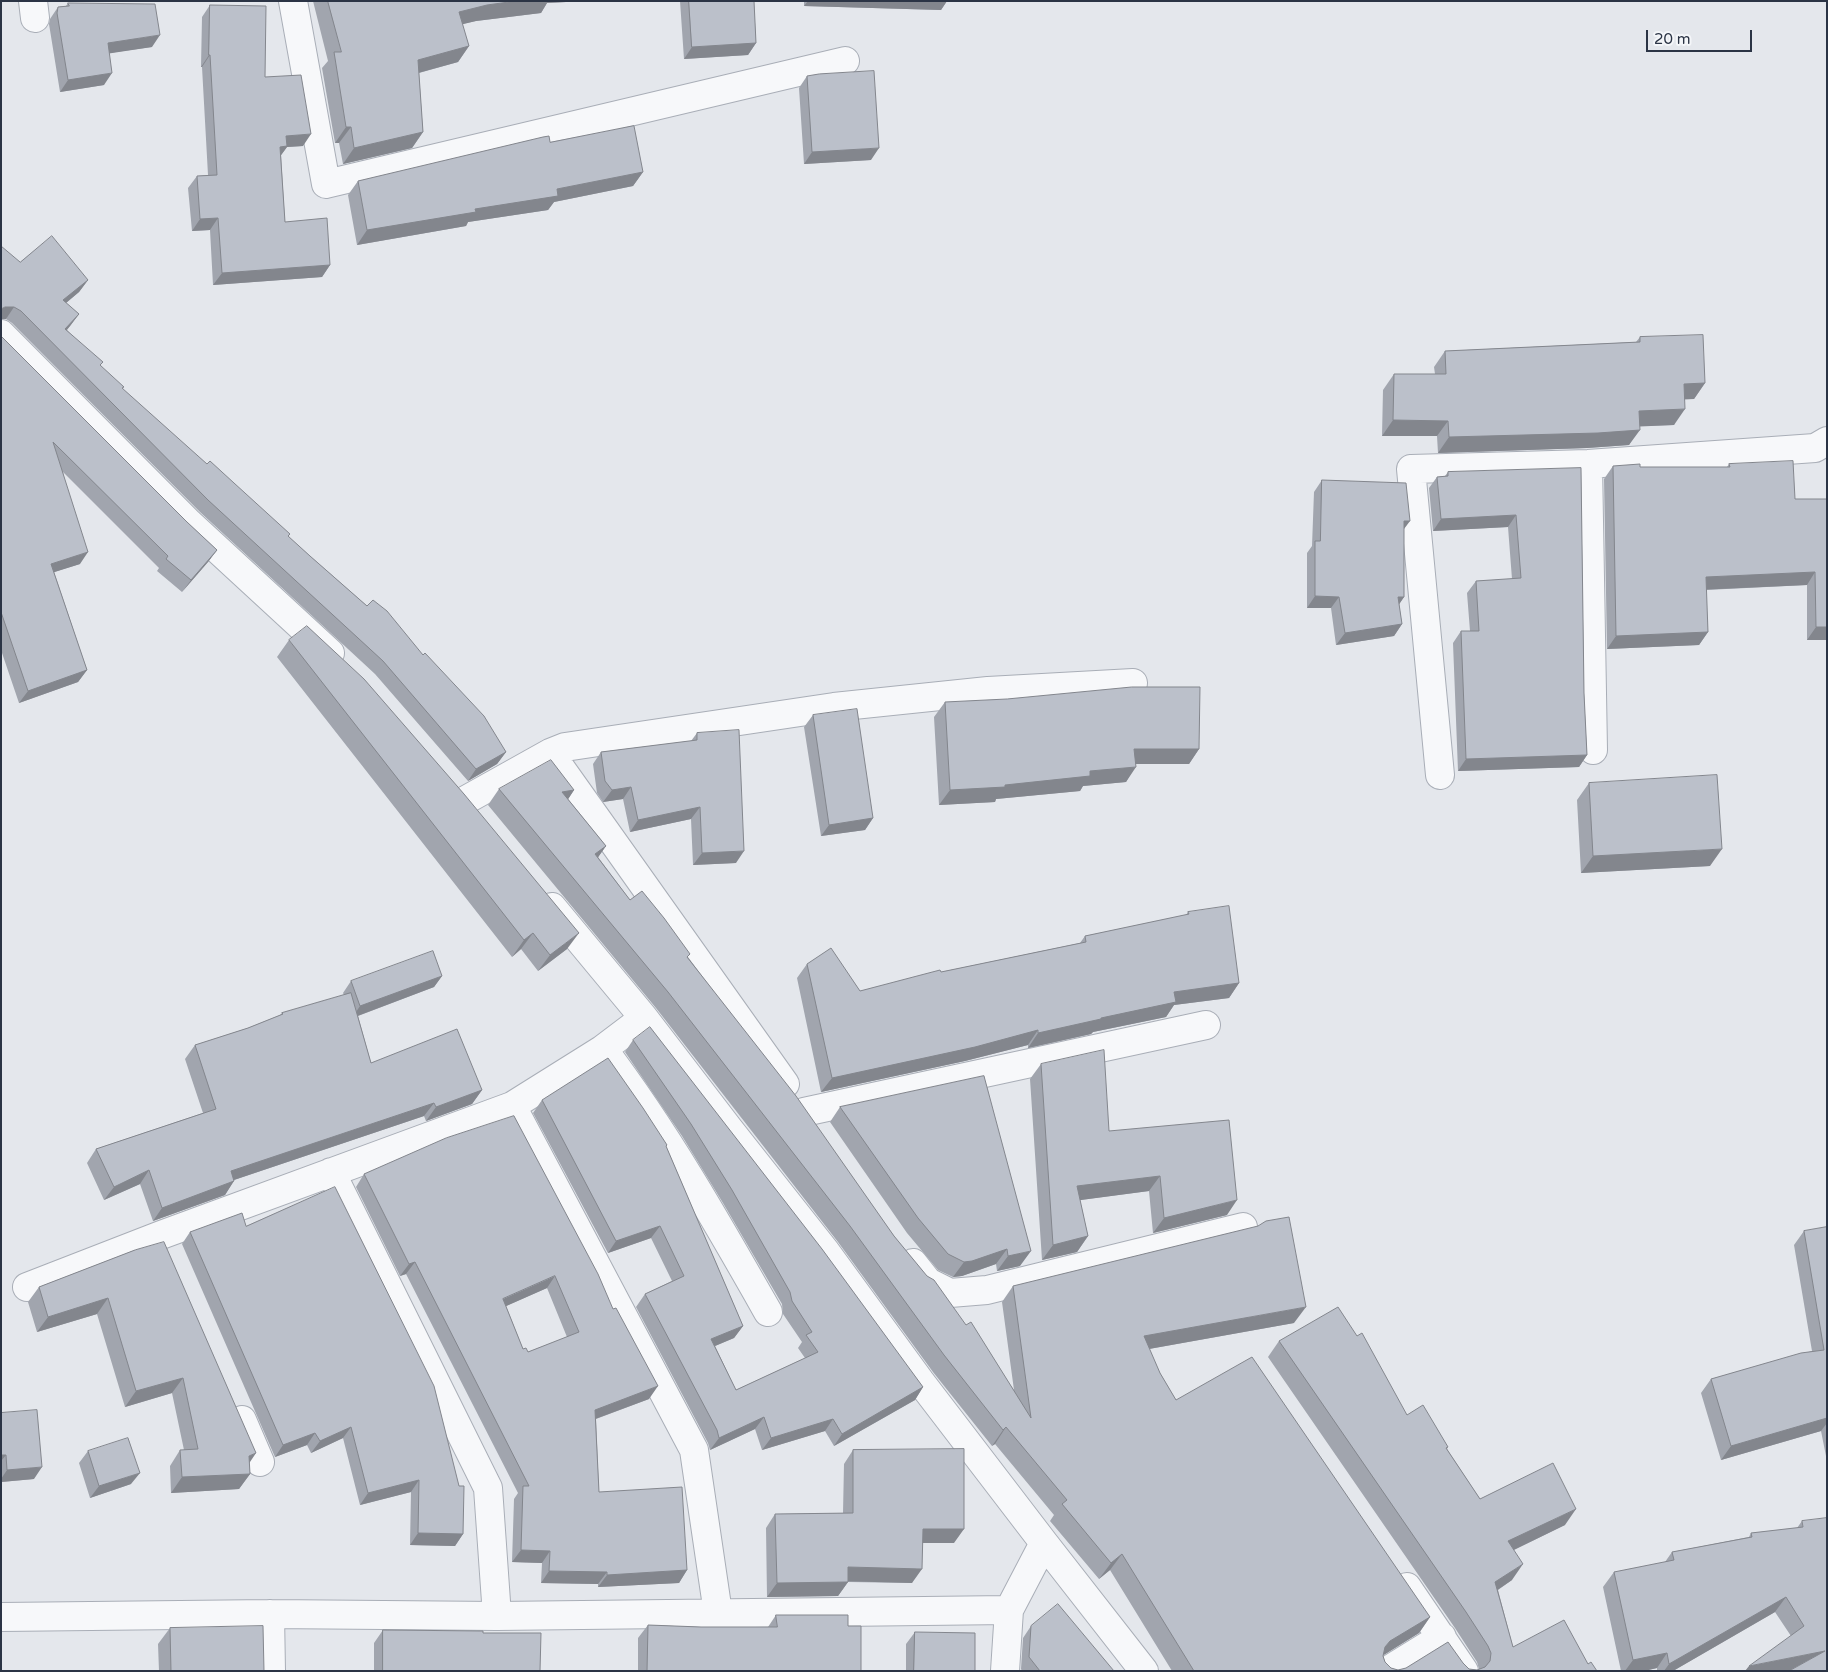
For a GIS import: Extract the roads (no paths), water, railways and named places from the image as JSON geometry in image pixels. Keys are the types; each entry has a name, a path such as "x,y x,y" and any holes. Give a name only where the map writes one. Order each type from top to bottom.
{"street":[{"path":"293,1 326,184 845,61"},
{"path":"1,334 188,523 350,672"},
{"path":"1440,775 1411,469 1588,464 1815,448 1827,441"},
{"path":"1588,464 1593,750"},
{"path":"464,801 550,753 565,747 834,707 988,690 1133,683"},
{"path":"550,753 821,1136"},
{"path":"446,779 483,823"},
{"path":"539,891 644,1018 826,1252 920,1381 1144,1671"},
{"path":"27,1287 165,1244 331,1172 512,1106 603,1049 644,1018"},
{"path":"804,1112 1206,1025"},
{"path":"603,1049 642,1103 725,1236 768,1312"},
{"path":"512,1106 694,1450 718,1613"},
{"path":"331,1172 488,1488 497,1616"},
{"path":"895,1242 928,1282 950,1293 987,1290 1243,1227"},
{"path":"232,1398 260,1462"},
{"path":"1005,1671 1009,1610 1044,1543"},
{"path":"1392,1564 1464,1671"},
{"path":"1,1617 270,1614 497,1616 1009,1610"},
{"path":"270,1614 271,1671"},
{"path":"1387,1671 1442,1637"}]}
